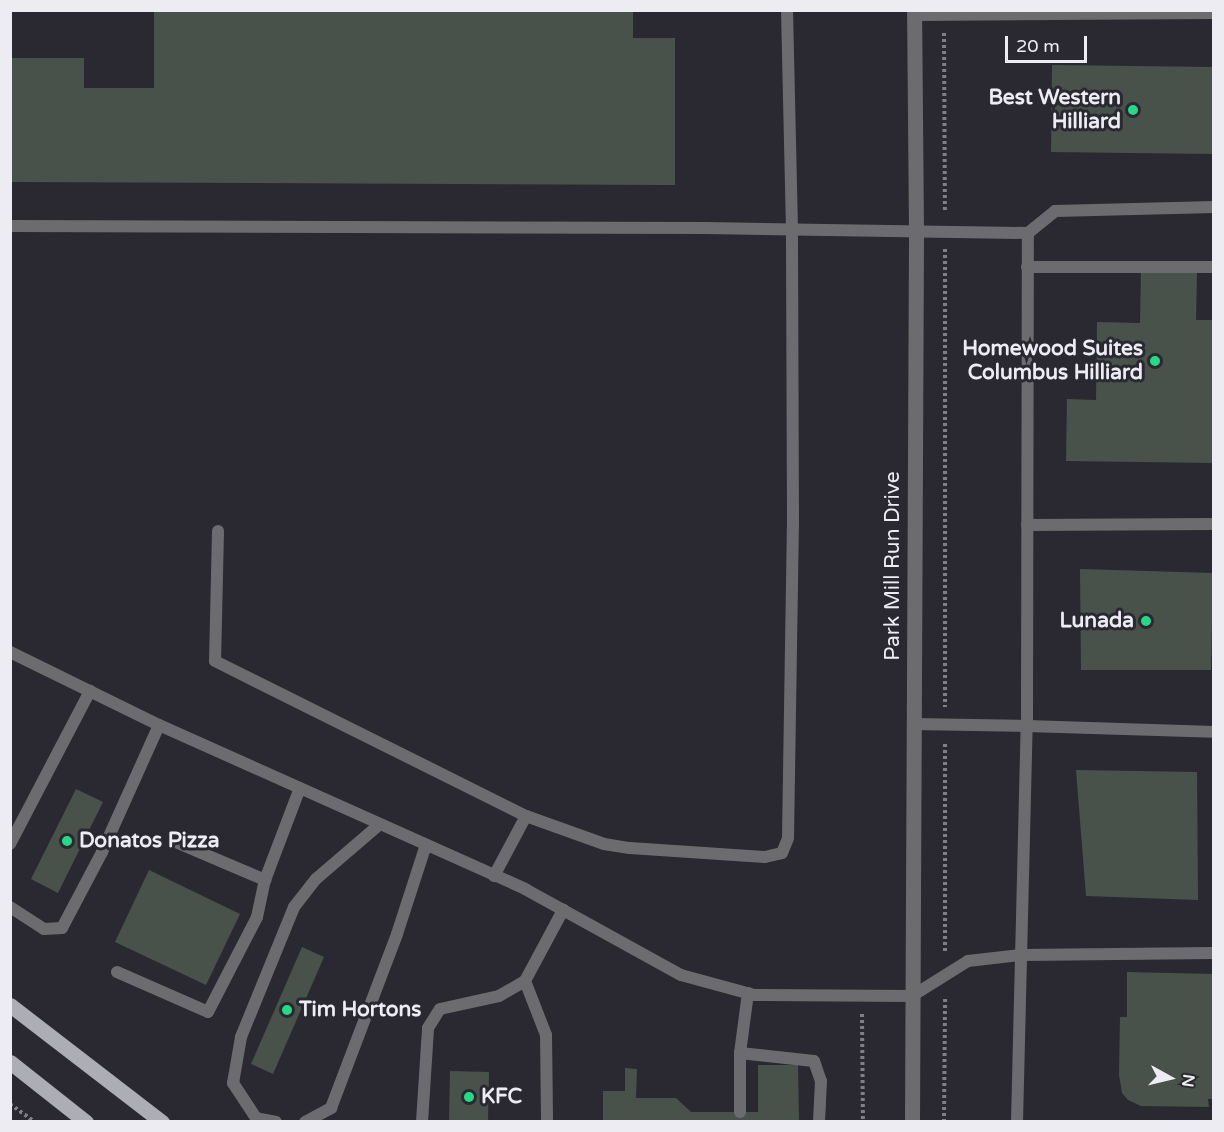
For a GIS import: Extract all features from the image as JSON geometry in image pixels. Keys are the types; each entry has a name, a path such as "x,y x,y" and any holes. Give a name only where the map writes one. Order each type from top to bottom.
{"main road":[{"path":"10,1005 162,1122"},
{"path":"10,1062 86,1122"}],"street":[{"name":"Park Mill Run Drive","path":"912,1122 916,230 914,13"}],"lane":[{"path":"218,531 215,661 526,816 604,844 630,848 765,857 782,853 788,838 793,527 792,230 787,10"},
{"path":"914,13 945,15 1024,12 1214,13"},
{"path":"10,226 916,230 1028,233 1055,211 1214,207"},
{"path":"1017,1122 1027,726 1028,233"},
{"path":"1028,267 1214,267"},
{"path":"1027,525 1214,524"},
{"path":"10,652 159,725 494,876 563,910 681,975 747,993 912,996 968,961 1022,955 1214,953"},
{"path":"10,844 90,691"},
{"path":"914,724 945,723 1214,732"},
{"path":"10,907 44,929 62,928 102,852 159,725"},
{"path":"117,972 208,1012 257,917 266,880 300,788"},
{"path":"494,876 526,816"},
{"path":"276,1122 256,1118 233,1083 241,1037 294,907 316,879 380,824"},
{"path":"178,843 266,880"},
{"path":"305,1122 331,1108 397,934 426,844"},
{"path":"422,1122 428,1028 441,1009 499,996 525,981 563,910"},
{"path":"525,981 546,1035 547,1122"},
{"path":"740,1112 740,1053 747,993"},
{"path":"740,1053 814,1060 821,1081 819,1122"}],"path":[{"path":"944,1122 945,15"},
{"path":"862,995 862,1122"},
{"path":"10,1104 35,1122"}],"building":[{"path":"154,10 633,10 633,38 675,38 675,185 10,182 10,58 84,58 84,88 154,88"},
{"name":"Best Western Hilliard","path":"1052,65 1214,67 1214,154 1051,152"},
{"name":"Homewood Suites Columbus Hilliard","path":"1141,271 1197,272 1196,320 1214,320 1214,463 1066,461 1067,399 1096,400 1097,322 1140,323"},
{"name":"Lunada","path":"1080,569 1213,573 1211,670 1081,670"},
{"path":"1076,770 1197,772 1198,900 1086,896"},
{"name":"Donatos Pizza","path":"76,789 103,802 58,893 31,879"},
{"path":"149,870 240,914 206,985 115,942"},
{"name":"Tim Hortons","path":"302,947 324,957 273,1074 251,1064"},
{"path":"1127,972 1214,974 1214,1099 1208,1099 1209,1107 1141,1106 1128,1100 1122,1093 1119,1075 1120,1017 1127,1017"},
{"path":"758,1065 798,1065 799,1122 603,1122 603,1091 625,1091 625,1068 637,1069 636,1098 676,1098 691,1112 758,1112"},
{"name":"KFC","path":"450,1071 489,1072 488,1122 449,1122"}],"place":[{"name":"Best Western Hilliard","path":"1133,110"},
{"name":"Homewood Suites Columbus Hilliard","path":"1155,361"},
{"name":"Lunada","path":"1146,621"},
{"name":"Donatos Pizza","path":"67,841"},
{"name":"Tim Hortons","path":"287,1010"},
{"name":"KFC","path":"469,1097"}]}
